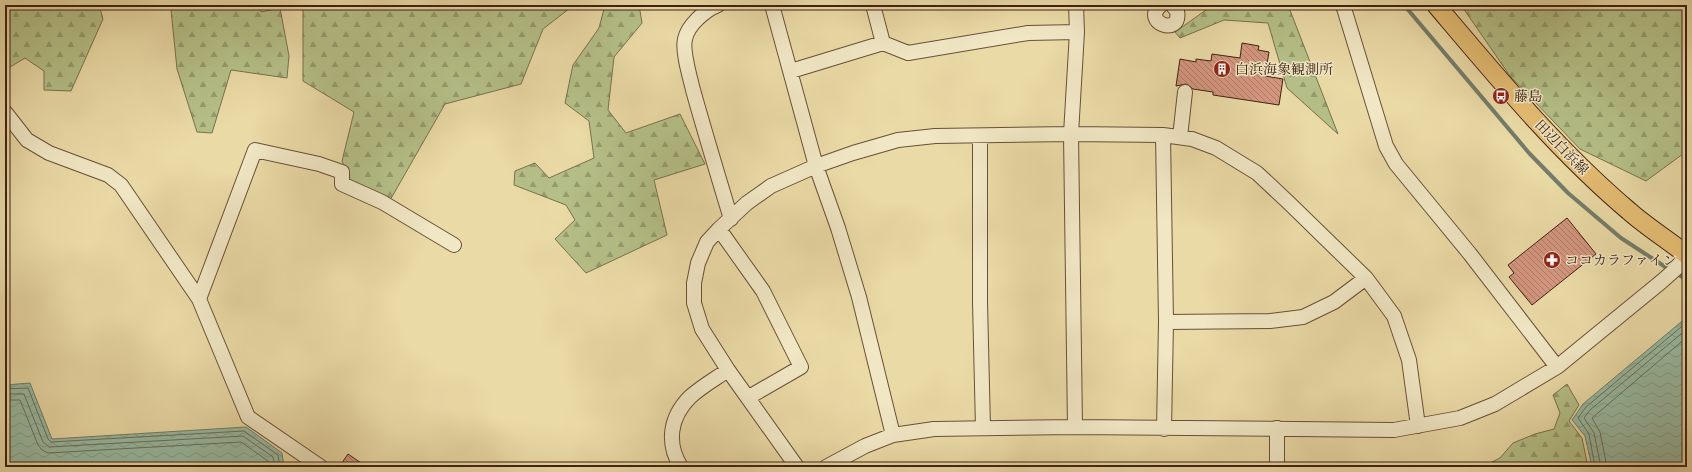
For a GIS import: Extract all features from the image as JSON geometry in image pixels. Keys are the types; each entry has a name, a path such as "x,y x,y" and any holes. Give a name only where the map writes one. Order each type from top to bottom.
{"main road":[{"name":"田辺白浜線","path":"1436,5 1509,91 1571,158 1629,212 1684,259"}],"street":[{"path":"718,5 709,8 688,30 684,40 687,67 731,219"},
{"path":"772,5 816,166 838,228 859,297 893,435"},
{"path":"873,5 883,43"},
{"path":"1076,5 1077,32 1071,134 1076,428"},
{"path":"1343,5 1386,146 1396,164 1470,254 1556,367"},
{"path":"791,71 883,43 908,53 1028,33 1077,32"},
{"path":"1180,137 1185,92"},
{"path":"5,112 27,140 49,153 108,175 120,185 199,299 248,417 321,467"},
{"path":"797,467 728,370 702,329 694,303 694,283 698,263 707,242 719,229 747,203 771,186 816,166 853,153 898,140 935,136 1071,134 1163,135 1192,139 1216,148 1257,173 1366,278 1394,316 1410,360 1418,426"},
{"path":"1163,135 1166,322 1164,429"},
{"path":"980,136 980,302 983,428"},
{"path":"199,299 255,150 319,164 342,172 342,184 382,202 454,245"},
{"path":"719,229 763,291 801,367 749,398"},
{"path":"826,467 865,446 893,435 934,430 983,428 1277,428 1394,430 1460,418 1495,404 1556,367 1661,282 1684,259"},
{"path":"1166,322 1270,321 1302,316 1334,302 1366,278"},
{"path":"681,467 676,459 671,434 678,412 690,397 728,370"},
{"path":"1277,428 1277,467"}],"green space":[{"path":"5,5 99,5 103,19 71,91 44,90 44,71 25,58 5,70"},
{"path":"173,5 261,5 261,12 280,8 289,56 287,78 231,70 212,133 197,132 177,69 171,10"},
{"path":"303,5 574,5 543,29 521,84 445,104 389,202 344,182 346,170 342,161 354,112 303,81"},
{"path":"605,5 639,5 642,23 614,57 608,110 626,133 680,114 705,164 654,180 667,235 586,273 555,239 575,220 566,205 514,185 515,171 535,163 549,178 594,158 589,121 565,103 573,65 599,28"},
{"path":"1213,5 1288,5 1338,134 1287,88 1268,23 1224,20 1180,38 1175,32"},
{"path":"1461,5 1687,5 1687,151 1646,181 1580,149 1510,76"},
{"path":"1567,384 1579,405 1569,421 1582,438 1588,467 1482,467 1500,458 1513,443 1535,434 1554,429 1560,413 1553,395"}],"water":[{"path":"1687,317 1687,467 1592,467 1585,436 1572,420 1583,404"},
{"path":"30,383 52,439 246,427 282,453 284,467 5,467 5,385"}],"building":[{"name":"白浜海象観測所","path":"1242,43 1259,46 1258,50 1269,52 1265,76 1283,79 1279,105 1213,95 1213,92 1193,89 1186,84 1176,86 1180,59 1196,62 1196,59 1211,61 1212,54 1240,58"},
{"name":"ココカラファイン","path":"1567,218 1596,254 1532,305 1509,277 1514,273 1508,265"},
{"path":"348,454 367,467 339,467"}],"waterway":[{"path":"1404,5 1529,153 1568,193 1621,238 1670,270"},
{"path":"1676,273 1687,280"}],"place":[{"name":"白浜海象観測所","path":"1222,69"},
{"name":"藤島","path":"1501,96"},
{"name":"ココカラファイン","path":"1552,260"}]}
